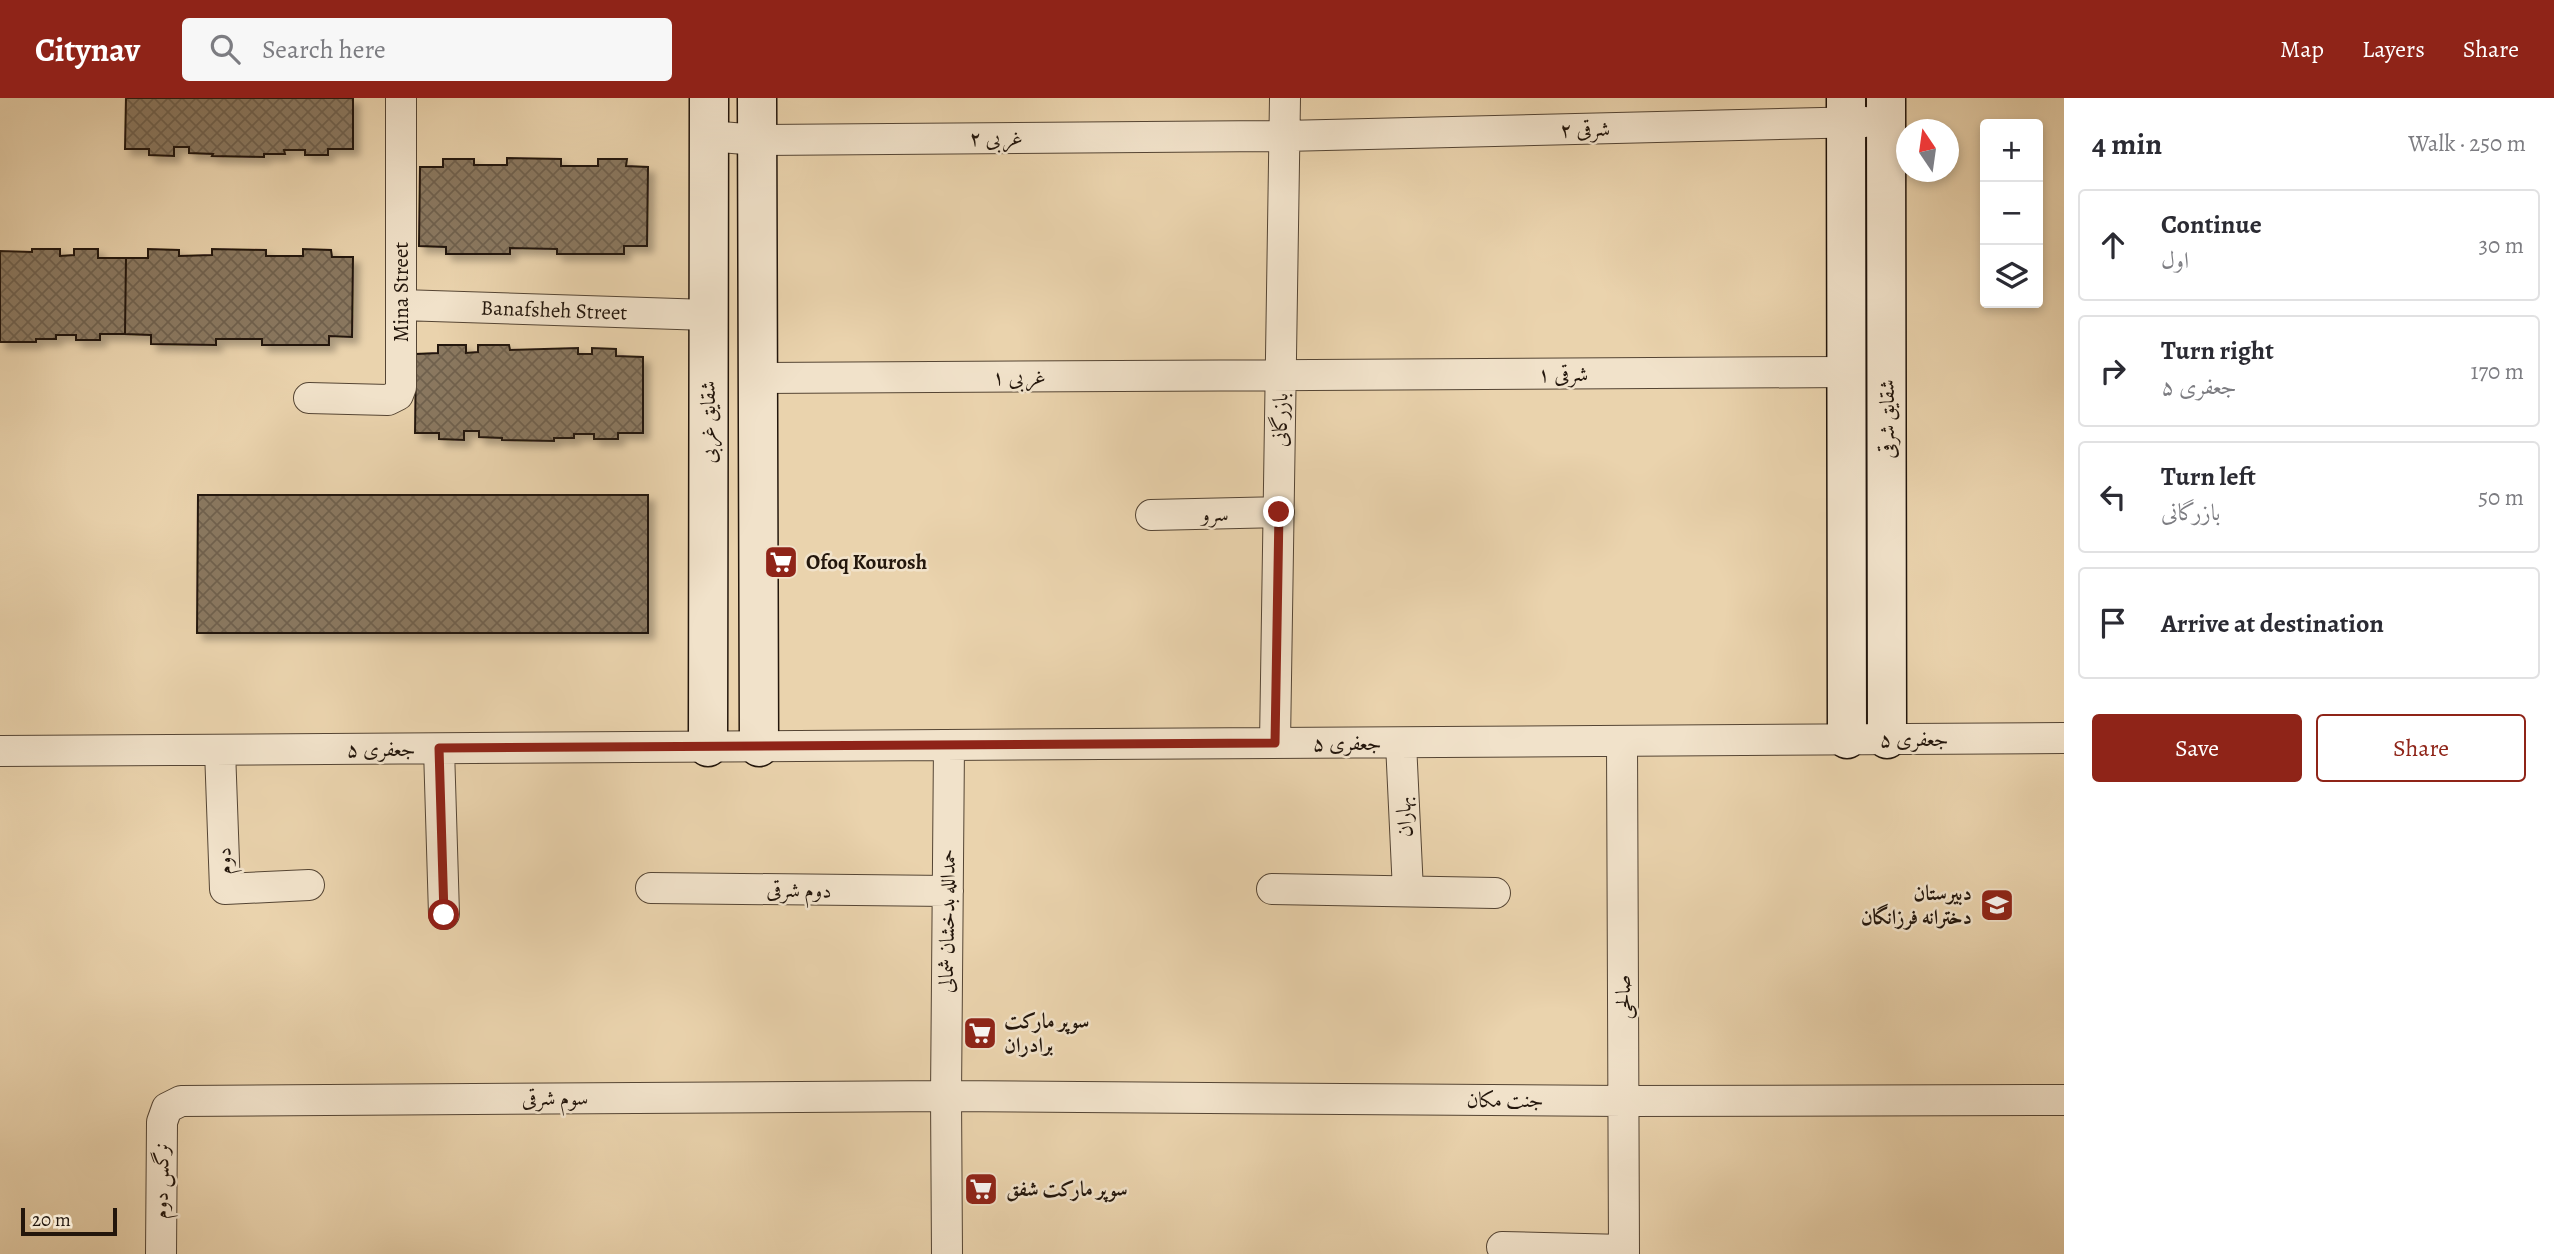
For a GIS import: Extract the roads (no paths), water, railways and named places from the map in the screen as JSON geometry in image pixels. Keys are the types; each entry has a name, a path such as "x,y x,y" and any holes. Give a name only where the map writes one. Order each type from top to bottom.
{"street":[{"name":"Mina Street","path":"309,398 388,400 398,395 401,387 401,98"},
{"name":"شقایق غربی","path":"708,747 709,98"},
{"path":"757,98 759,747"},
{"name":"بازرگانی","path":"1275,743 1284,98"},
{"name":"۲ شرقی","path":"1284,136 1886,109"},
{"name":"شقایق شرقی","path":"1886,109 1887,739"},
{"name":"شقایق شرقی","path":"1846,111 1847,739"},
{"name":"۲ غربی","path":"709,136 757,140 1284,136"},
{"name":"Banafsheh Street","path":"401,305 708,315"},
{"name":"۱ شرقی","path":"1281,376 1846,373"},
{"name":"۱ غربی","path":"758,378 1281,376"},
{"name":"سرو","path":"1151,515 1279,512"},
{"name":"جعفری ۵","path":"0,751 2064,738"},
{"name":"صالحی","path":"1622,741 1624,1252"},
{"name":"بهاران","path":"1401,743 1408,891"},
{"name":"حمدالله بدخشان شمالی","path":"947,1254 949,745"},
{"path":"439,748 444,915"},
{"name":"دوم","path":"220,750 225,889 309,885"},
{"name":"دوم شرقی","path":"651,888 948,891"},
{"path":"1272,889 1495,893"},
{"name":"جنت مکان","path":"946,1096 1623,1101 2064,1100"},
{"name":"سوم شرقی","path":"167,1108 181,1101 946,1096"},
{"name":"نرگس دوم","path":"161,1254 162,1122 167,1108"},
{"path":"1503,1247 1624,1252"}],"place":[{"name":"Ofoq Kourosh","path":"781,562"},
{"name":"دبیرستان دخترانه فرزانگان","path":"1997,905"},
{"name":"سوپر مارکت برادران","path":"980,1033"},
{"name":"سوپر مارکت شفق","path":"981,1189"}]}
